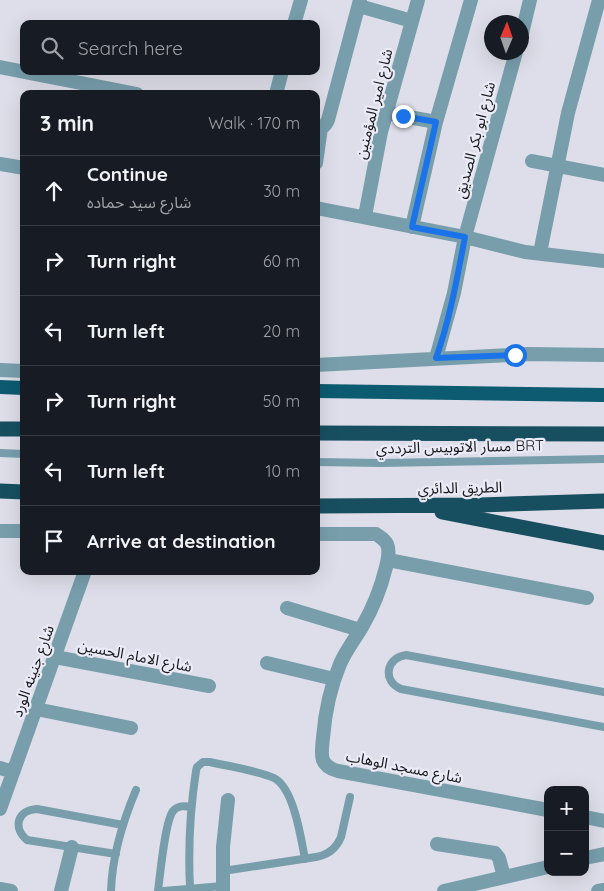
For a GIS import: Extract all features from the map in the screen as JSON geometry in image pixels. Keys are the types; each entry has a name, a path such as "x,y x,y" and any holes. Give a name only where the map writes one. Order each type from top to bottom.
{"highway":[{"path":"0,387 20,388"},
{"path":"320,391 604,395"},
{"path":"0,429 20,429"},
{"path":"320,433 604,434"},
{"path":"0,491 20,492"},
{"name":"الطريق الدائري","path":"320,506 411,506 604,501"},
{"path":"411,506 604,543"}],"street":[{"path":"295,20 301,0"},
{"name":"شارع امير المؤمنين","path":"364,216 381,132 418,0"},
{"path":"412,227 436,122 471,0"},
{"path":"526,15 530,0"},
{"path":"540,253 568,113 599,0"},
{"path":"320,128 326,125 328,120 359,3 412,21"},
{"name":"شارع ابو بكر الصديق","path":"436,358 454,292 465,237 514,60"},
{"path":"0,67 20,71"},
{"path":"41,75 117,90"},
{"path":"277,90 281,75"},
{"path":"387,113 436,122"},
{"path":"532,161 604,175"},
{"path":"0,164 20,167"},
{"path":"320,209 465,237 525,252 604,259"},
{"path":"320,365 528,354 604,355"},
{"path":"0,370 20,371"},
{"path":"0,531 20,531"},
{"path":"320,534 376,534 387,544 388,560 587,598"},
{"name":"شارع مسجد الوهاب","path":"388,560 377,596 334,679 324,721 321,755 324,763 330,769 544,809"},
{"name":"شارع جنينه الورد","path":"0,809 6,770 36,709 84,575"},
{"path":"287,608 360,630"},
{"name":"شارع الامام الحسين","path":"55,657 209,686"},
{"path":"267,663 334,679"},
{"path":"36,709 131,728"},
{"path":"223,888 228,800"},
{"path":"589,818 604,821"},
{"path":"437,844 495,853 499,858 504,877"},
{"path":"61,891 72,847"},
{"path":"589,857 604,854"},
{"path":"444,891 544,868"},
{"path":"0,889 10,891"},
{"path":"598,891 604,890"}],"lane":[{"path":"0,454 20,454"},
{"name":"مسار الاتوبيس الترددي BRT","path":"320,462 380,463 604,458"},
{"path":"604,692 406,655 400,656 391,662 388,673 392,683 401,689 604,727"},
{"path":"190,887 189,834 191,807 197,767 203,762 274,777 284,786 298,825 305,859"},
{"path":"111,891 116,854 123,825 136,790"},
{"path":"223,871 323,856 329,853 338,843 350,797"},
{"path":"158,891 171,814 177,807 191,807"},
{"path":"116,854 27,840 18,830 18,823 24,812 30,809 37,809 123,825"},
{"path":"164,891 190,887 223,888"}],"route":[{"path":"403,116 436,122 412,227 465,237 454,292 436,358 515,355"}]}
